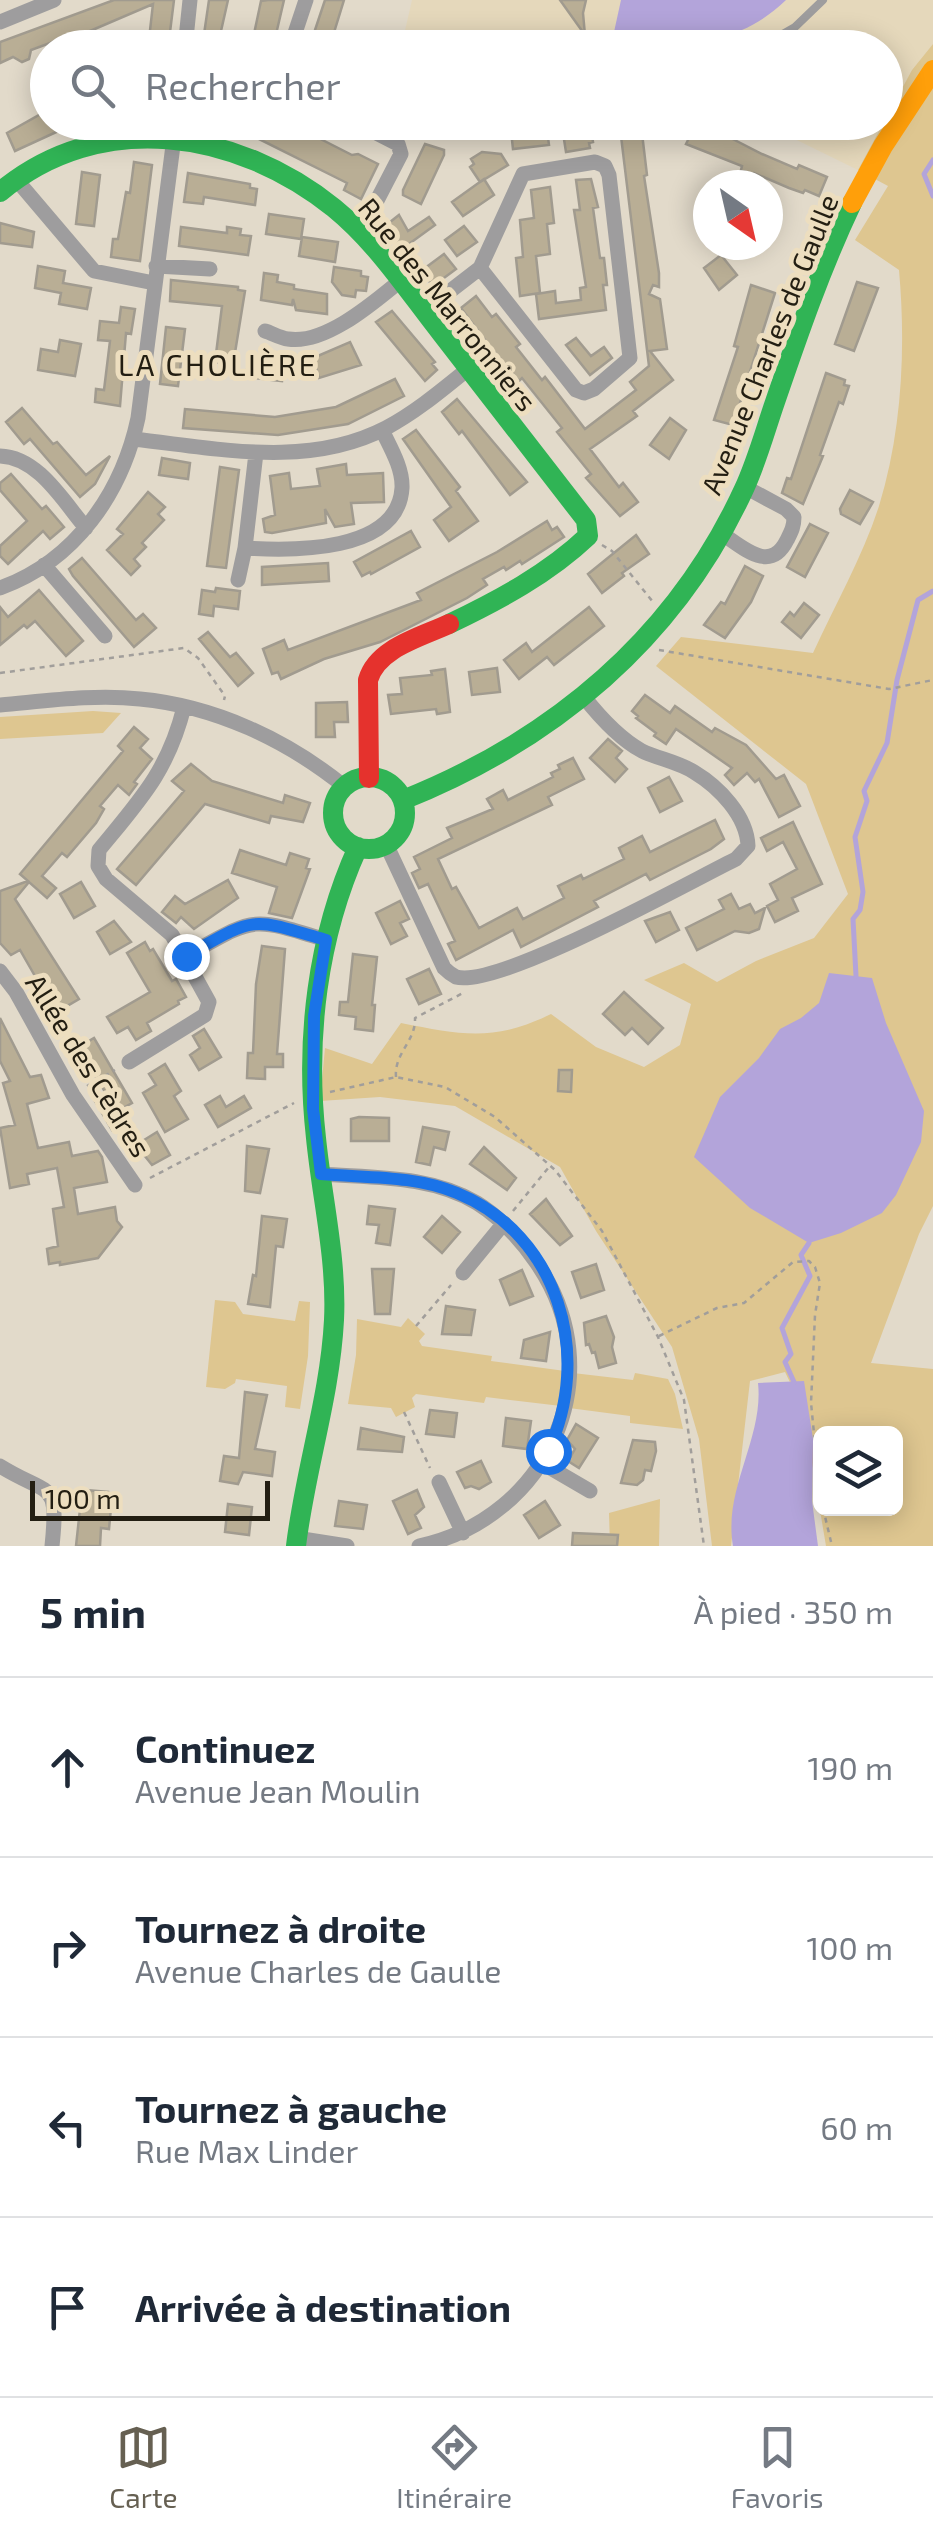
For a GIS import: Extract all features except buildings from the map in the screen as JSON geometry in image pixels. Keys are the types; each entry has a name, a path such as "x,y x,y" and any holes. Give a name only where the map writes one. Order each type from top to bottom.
{"street":[{"path":"0,22 54,0"},
{"path":"187,30 190,0"},
{"path":"296,30 306,0"},
{"name":"Avenue Charles de Gaulle","path":"903,122 929,84"},
{"name":"Rue des Marronniers","path":"7,185 44,159 108,140"},
{"path":"0,588 44,565 86,528 118,483 133,439 174,140"},
{"name":"Rue des Marronniers","path":"197,140 299,183 357,230 586,520 588,536"},
{"path":"357,230 371,212 401,154 398,144 390,140"},
{"name":"Avenue Charles de Gaulle","path":"402,800 495,759 584,697 638,647 701,567 745,487 836,236 870,170 891,140"},
{"path":"423,312 480,268 522,174 594,162 605,166 609,175 630,358 594,389 584,394 576,390 480,268"},
{"path":"7,185 94,270 154,283"},
{"path":"156,266 210,269"},
{"path":"265,331 290,340 323,332 359,314 400,281"},
{"path":"133,439 256,453 298,452 341,444 382,430 408,415 468,369"},
{"path":"245,548 297,549 333,544 363,538 383,527 396,510 402,487 397,463 382,430"},
{"path":"238,580 256,453"},
{"path":"0,456 14,456 34,468 86,528"},
{"path":"721,533 760,558 772,558 794,527 794,517 786,509 745,487"},
{"path":"369,778 368,680 372,665 384,655 531,578 578,548 588,536"},
{"path":"44,565 105,636"},
{"path":"386,844 444,968 454,976 466,977 528,962 736,859 748,846 748,830 725,798 696,772 642,750 597,713 584,697"},
{"path":"0,704 140,698 184,707 221,718 288,747 346,787"},
{"path":"129,1062 206,1014 209,1002 172,936 106,879 98,866 99,850 158,777 174,744 184,707"},
{"path":"369,778 391,785 402,800 403,825 386,844 374,849 358,847 343,837 334,820 336,802 346,787 369,778"},
{"path":"347,1546 296,1542 328,1389 334,1318 329,1224 313,1094 314,1016 326,940 358,847"},
{"path":"186,956 253,922 269,922 326,940"},
{"name":"Allée des Cèdres","path":"0,971 16,992 73,1094 135,1186"},
{"path":"321,1174 424,1183 456,1192 504,1223 548,1280 568,1338 564,1412 542,1463 508,1504 462,1533 419,1546"},
{"path":"463,1273 504,1223"},
{"path":"542,1463 590,1491"},
{"path":"0,1466 42,1488 54,1499 56,1513 48,1545"},
{"path":"439,1482 462,1533"}],"lane":[{"path":"790,30 823,0"}],"path":[{"path":"588,536 612,552 652,602 666,612"},
{"path":"638,647 890,689 933,680"},
{"path":"0,673 184,648 198,658 225,696 221,718"},
{"path":"396,1077 395,1062 416,1032 415,1018 459,998 465,992 466,977"},
{"path":"73,1094 129,1062"},
{"path":"135,1186 313,1094 396,1077 445,1087 495,1117 550,1166 602,1231 658,1336 684,1400 704,1546"},
{"path":"504,1223 550,1166"},
{"path":"658,1336 717,1308 744,1303 793,1262 809,1261 820,1283 815,1315 813,1426"},
{"path":"416,1326 463,1273"},
{"path":"404,1412 439,1482"},
{"path":"825,1516 832,1546"}],"shaded area":[{"path":"412,0 933,0 933,44 903,87 903,30 405,30"},
{"path":"621,0 786,0 741,30 614,30"},
{"path":"933,44 933,1206 871,1363 933,1369 933,1546 826,1546 821,1516 903,1516 903,1426 813,1426 813,1469 803,1409 785,1372 750,1381 731,1546 712,1546 699,1439 672,1347 596,1231 560,1167 455,1106 380,1097 320,1101 325,1048 372,1064 401,1023 478,1034 512,1029 551,1014 596,1047 644,1067 680,1045 691,1004 644,980 684,963 717,982 756,961 814,938 848,894 806,784 656,666 681,637 813,653 865,543 893,448 902,329 899,270 855,240 888,186 858,170 874,140 903,140 903,87"},
{"path":"797,140 875,140 858,170"},
{"path":"121,713 103,733 0,739 0,717"},
{"path":"829,973 872,978 886,1023 924,1111 921,1142 896,1195 882,1213 809,1243 750,1208 694,1157 720,1097 759,1058 780,1029 819,1003"},
{"path":"215,1300 235,1302 243,1314 295,1321 299,1301 310,1302 308,1356 300,1409 285,1407 287,1386 236,1379 225,1389 206,1387"},
{"path":"408,1318 425,1334 419,1341 422,1346 565,1371 561,1406 486,1397 484,1403 416,1394 412,1398 415,1407 396,1417 391,1408 348,1404 357,1319 401,1327"},
{"path":"573,1373 633,1380 635,1373 668,1379 683,1429 630,1423 630,1416 569,1408"},
{"path":"804,1381 813,1439 812,1501 818,1546 733,1546 734,1504 755,1424 758,1383"},
{"path":"660,1499 659,1546 610,1546 609,1513"}],"waterway":[{"path":"933,160 924,174 933,196"},
{"path":"856,976 853,919 860,910 863,892 855,837 867,801 864,791 887,743 897,680 918,600 933,591"},
{"path":"794,1382 785,1362 791,1354 782,1328 810,1276 801,1255 809,1243"}],"traffic: fast":[{"path":"0,192 39,165 81,148 124,140"},
{"path":"174,140 255,161 296,181 350,222 391,268 586,520 588,536 556,562 504,596 449,624"},
{"path":"403,800 458,776 559,715 645,638 683,592 716,543 749,478 810,302 852,203"},
{"path":"369,777 394,788 405,813 394,838 369,849 344,838 333,813 344,788 369,777"},
{"path":"296,1546 328,1377 334,1320 331,1252 313,1101 314,1027 324,953 358,847"}],"traffic: slow":[{"path":"903,116 933,70"},
{"path":"852,203 887,140"}],"traffic: jam":[{"path":"369,778 368,680 373,669 401,645 449,624"}],"district":[{"name":"LA CHOLIÈRE","path":"218,364"}],"route":[{"path":"186,956 253,922 269,922 326,940 314,1016 313,1109 321,1174 395,1179 456,1192 504,1223 525,1246 548,1280 564,1316 568,1338 568,1390 564,1412 548,1451"}]}
